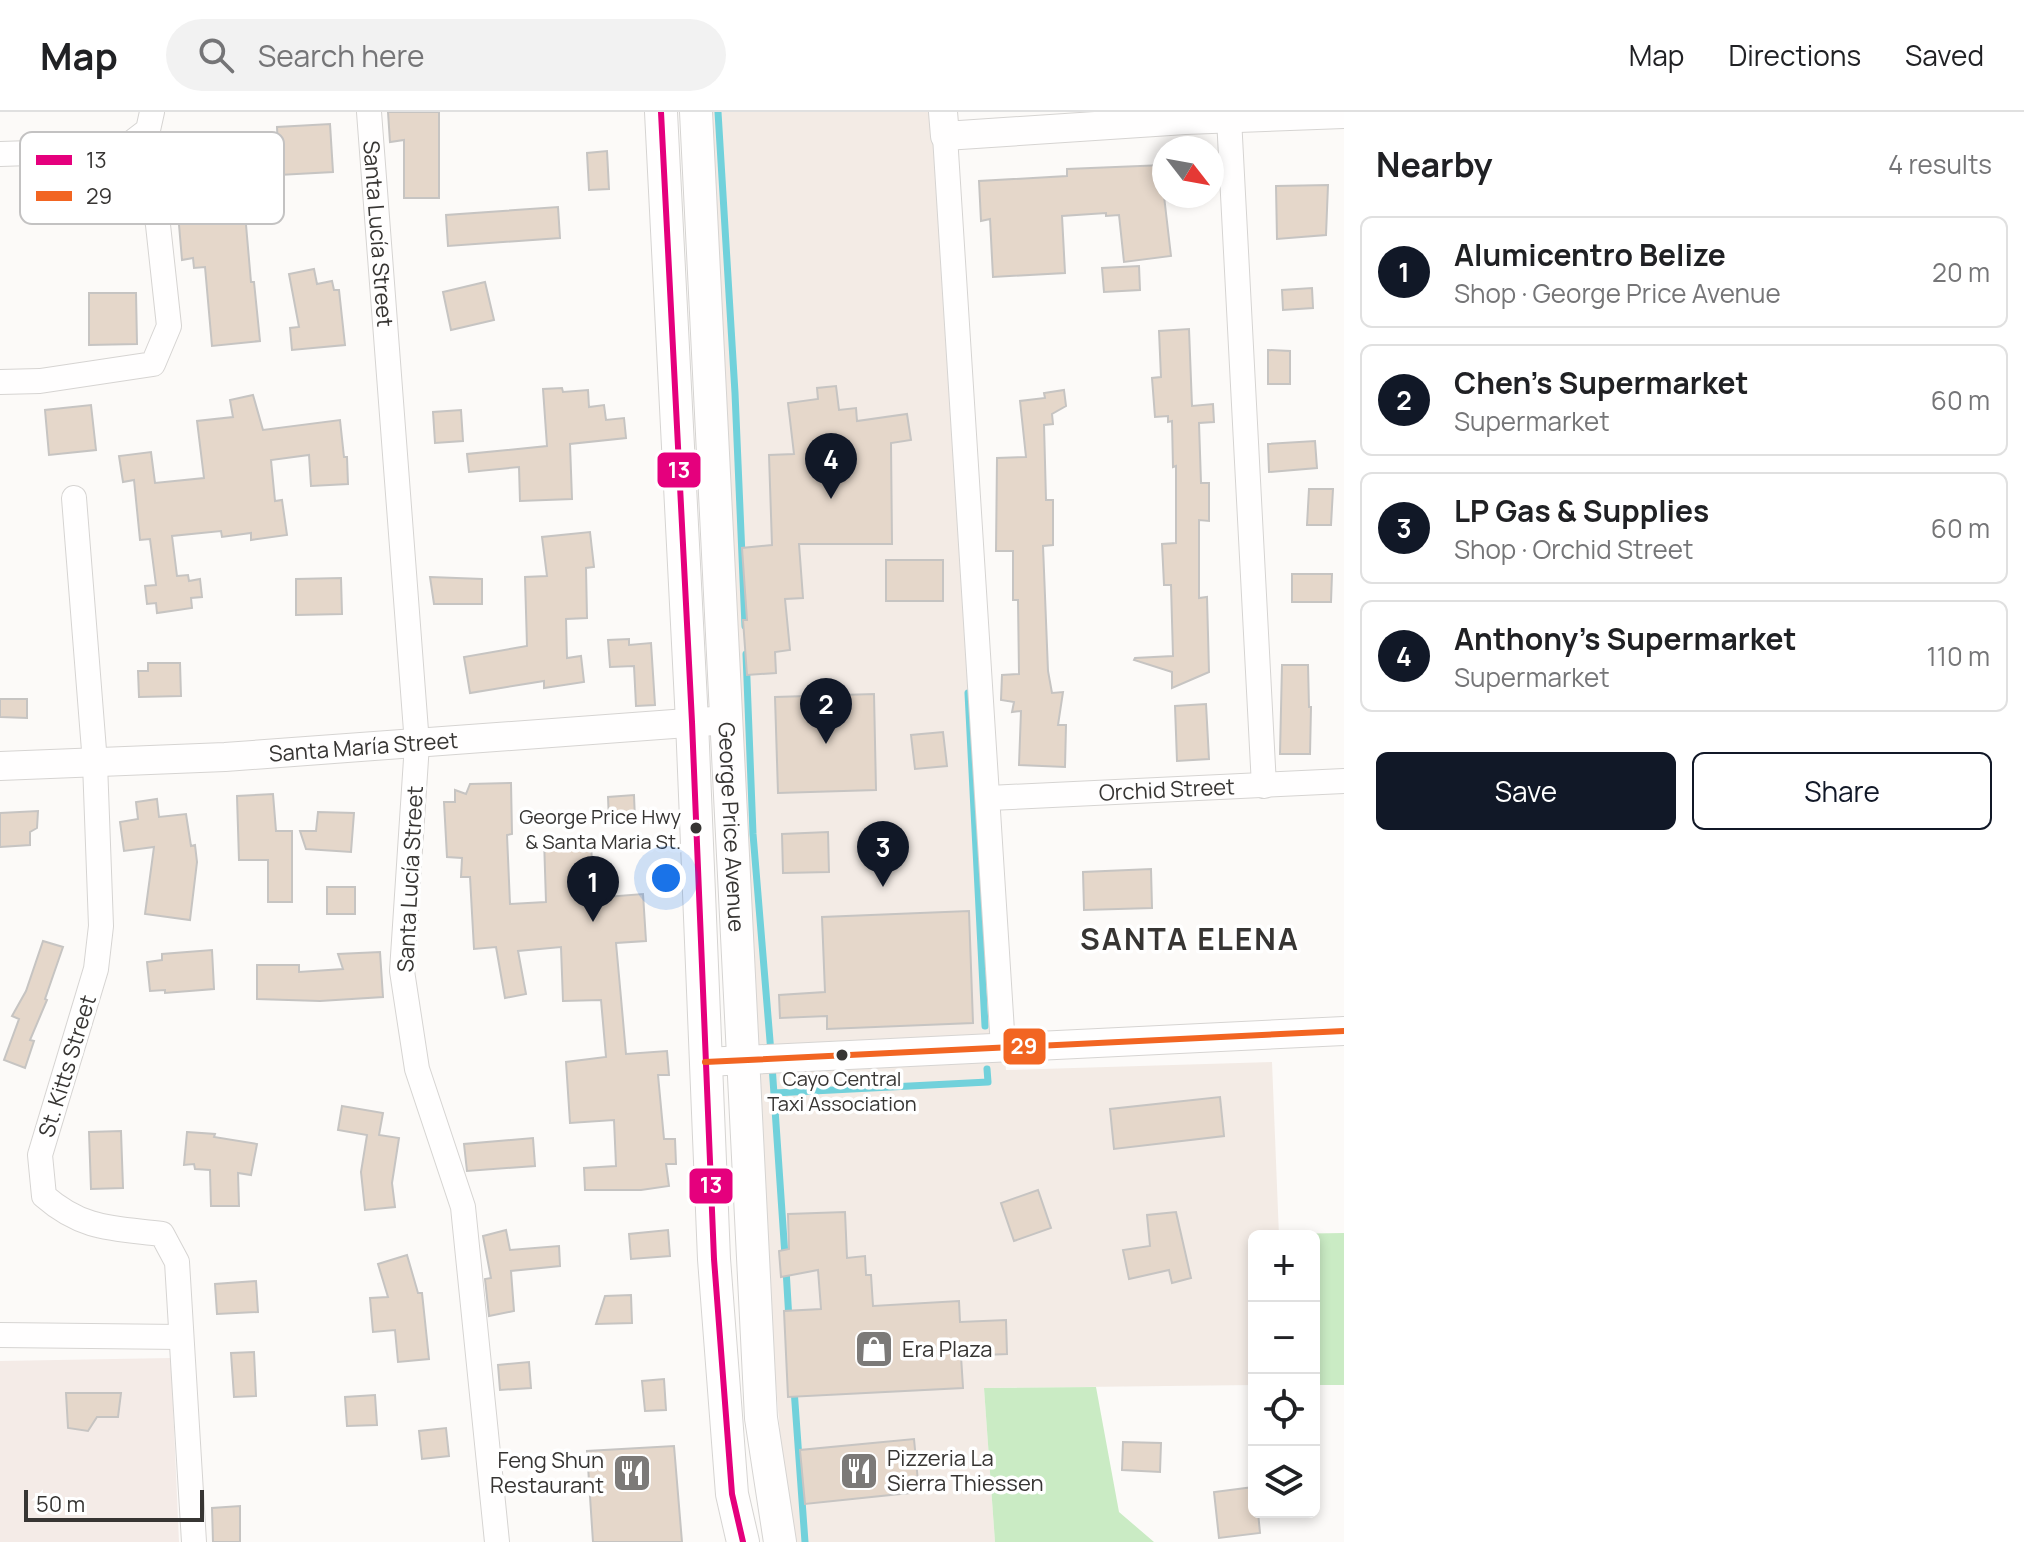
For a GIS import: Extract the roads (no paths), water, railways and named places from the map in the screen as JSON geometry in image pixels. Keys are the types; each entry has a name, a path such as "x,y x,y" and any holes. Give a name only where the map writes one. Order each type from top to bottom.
{"main road":[{"name":"George Price Avenue","path":"661,112 692,722 705,1062 726,1431 732,1494 743,1542"},
{"name":"George Price Avenue","path":"696,112 761,1418 780,1542"}],"street":[{"name":"Santa Lucía Street","path":"369,112 417,744 402,971 417,1069 463,1207 497,1542"},
{"path":"1003,1047 944,124 1344,114"},
{"path":"1229,118 1264,786"},
{"path":"0,154 20,153"},
{"path":"0,382 87,375 153,364 169,326 158,224"},
{"name":"St. Kitts Street","path":"74,498 95,763 101,926 96,969 40,1155 44,1196 63,1213 91,1225 162,1234 177,1262 194,1542"},
{"name":"Santa María Street","path":"0,766 225,757 726,720"},
{"name":"Orchid Street","path":"989,798 1344,781"},
{"path":"705,1062 1344,1031"},
{"path":"0,1335 181,1337"}],"waterway":[{"path":"718,112 745,626"},
{"path":"746,654 753,834 771,1053"},
{"path":"968,693 985,1026"},
{"path":"772,1065 785,1256"},
{"path":"774,1093 988,1082 987,1069"},
{"path":"786,1269 789,1320"},
{"path":"794,1389 805,1542"}],"place":[{"name":"Anthony's Supermarket","path":"831,499"},
{"name":"Chen's Supermarket","path":"826,744"},
{"name":"George Price Hwy & Santa Maria St.","path":"696,828"},
{"name":"LP Gas & Supplies","path":"883,887"},
{"name":"Alumicentro Belize","path":"593,922"},
{"name":"Cayo Central Taxi Association","path":"842,1055"},
{"name":"Era Plaza","path":"874,1349"},
{"name":"Pizzeria La Sierra Thiessen","path":"859,1471"},
{"name":"Feng Shun Restaurant","path":"632,1473"}],"district":[{"name":"SANTA ELENA","path":"1190,938"}]}
